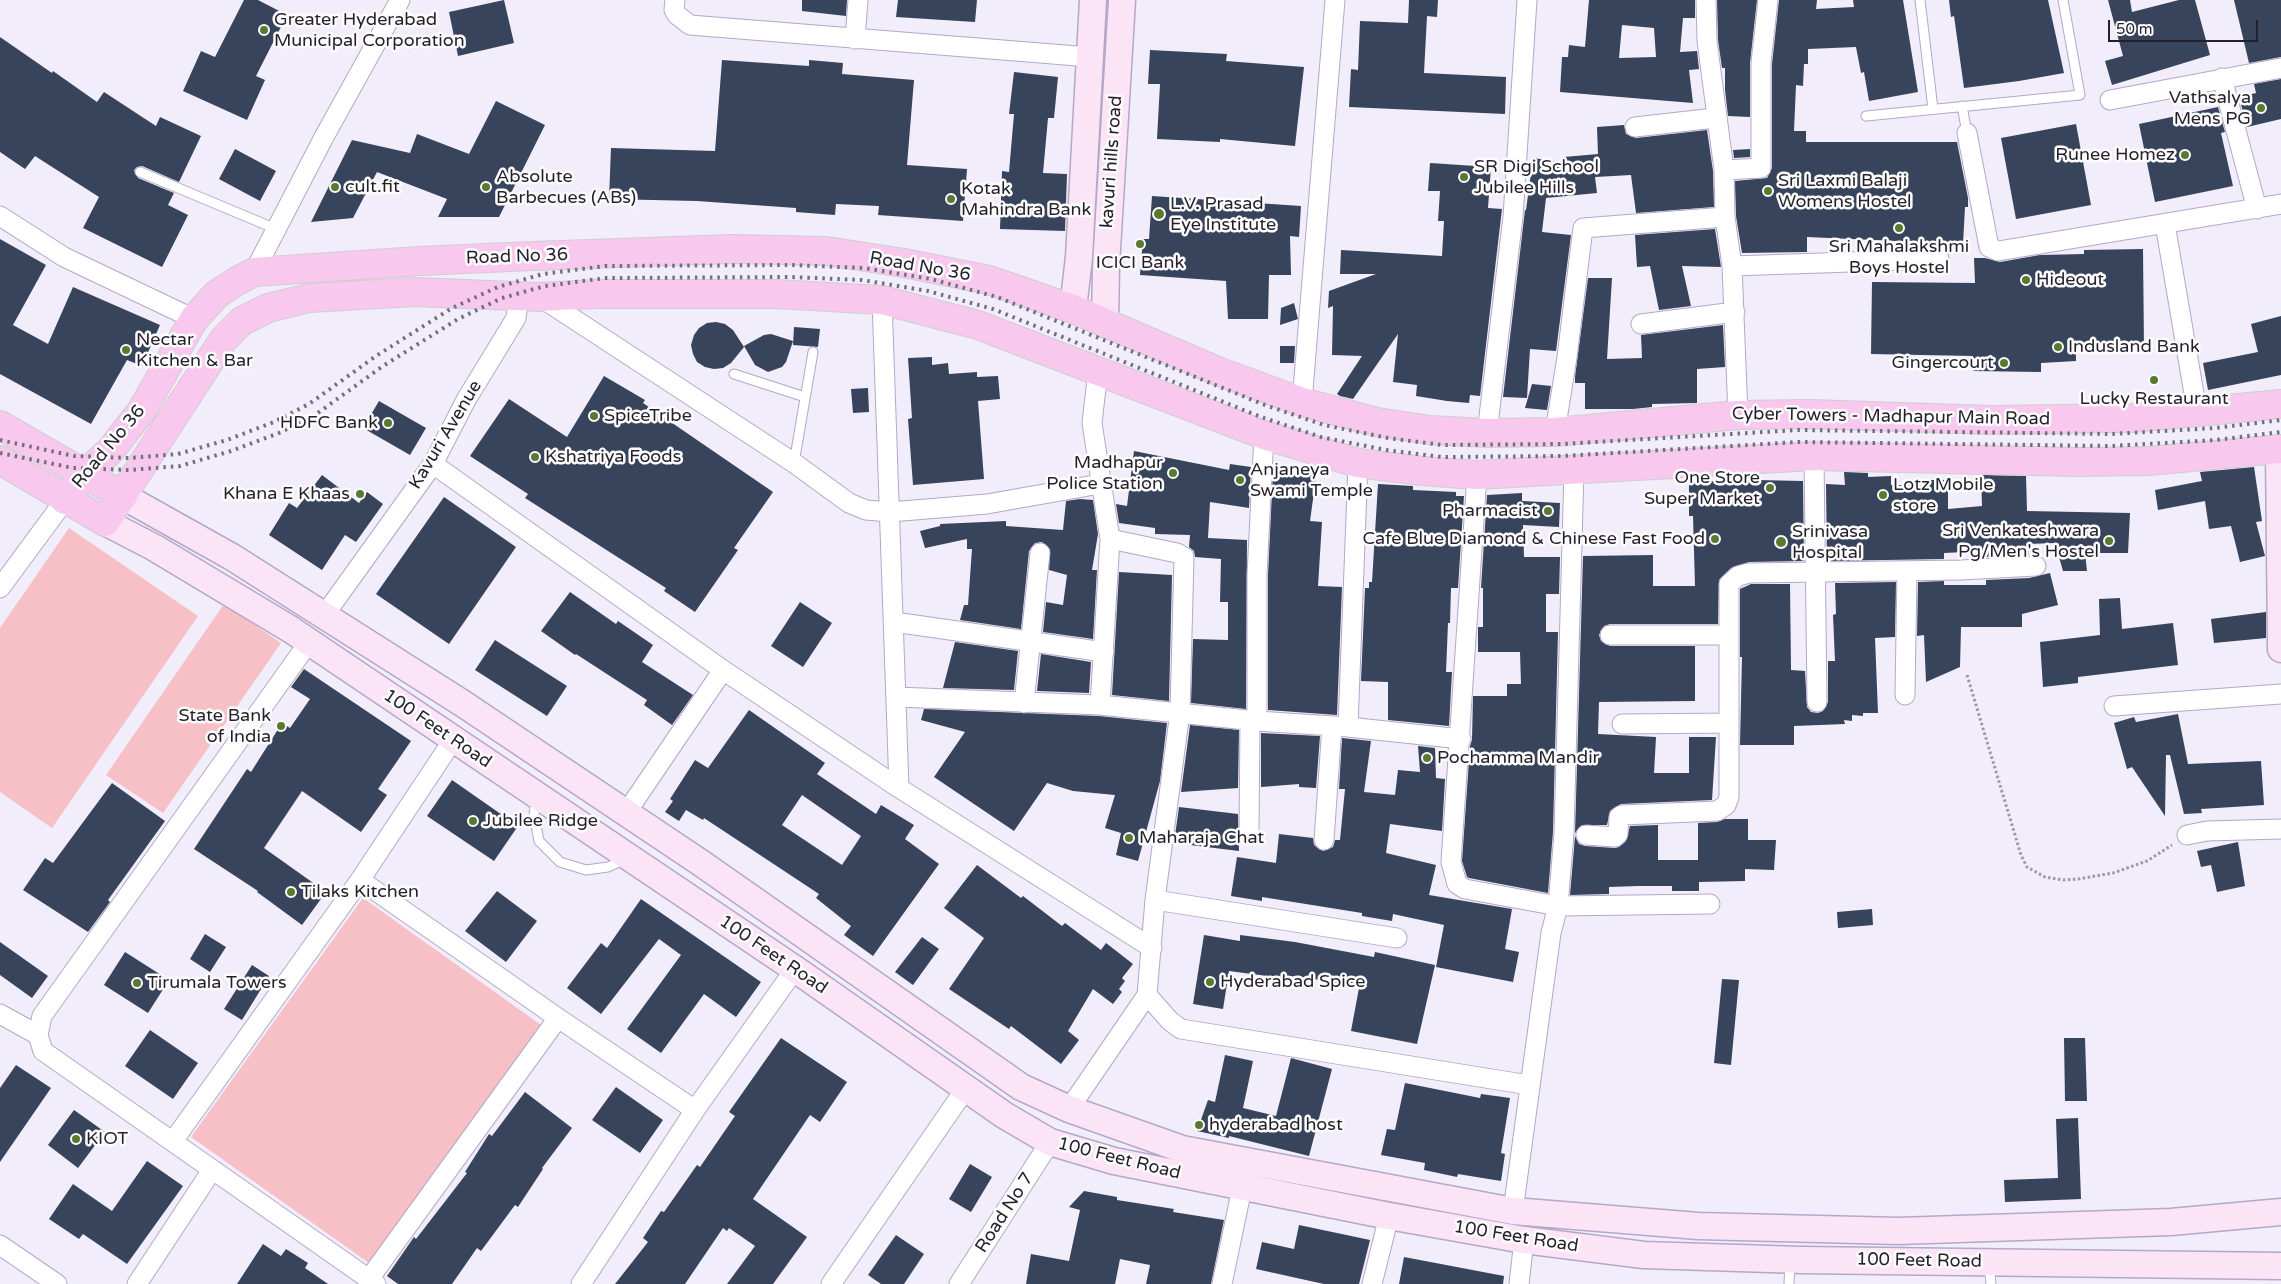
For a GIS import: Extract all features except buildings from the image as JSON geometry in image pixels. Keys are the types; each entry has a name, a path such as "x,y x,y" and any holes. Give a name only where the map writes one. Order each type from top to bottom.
{"main road":[{"name":"kavuri hills road","path":"1073,309 1080,244 1093,0"},
{"name":"kavuri hills road","path":"1106,324 1107,245 1122,0"},
{"path":"1080,244 1107,245"},
{"name":"Road No 36","path":"65,500 84,475 110,451 142,410 194,318 217,294 254,272 419,261 667,250 826,251 904,263 989,280 1073,309"},
{"path":"765,294 770,250"},
{"name":"Road No 36","path":"105,522 224,339 242,321 268,308 309,298 414,292 529,296 765,294 882,300 978,325 1098,372"},
{"name":"Cyber Towers - Madhapur Main Road","path":"1073,309 1220,372 1302,402 1377,422 1430,430 1487,433 1555,432 1738,414 1809,414 1992,420 2132,418 2281,404"},
{"path":"1098,372 1264,434 1358,463 1422,471 1477,475 1814,456 1985,458 2076,462 2148,461 2280,449 2281,648"},
{"path":"0,425 123,496"},
{"path":"0,460 105,522"},
{"name":"100 Feet Road","path":"123,496 232,557 323,617 462,703 701,863 1021,1087 1069,1109 1182,1149 1513,1210 1698,1226 1898,1231 2171,1222 2281,1212"},
{"name":"100 Feet Road","path":"105,522 155,548 309,642 795,969 1004,1115 1050,1142 1114,1161 1242,1188 1524,1240 1790,1272 1990,1273 2281,1266"},
{"path":"842,1002 859,975"}],"street":[{"path":"254,272 400,0"},
{"path":"675,0 674,10 677,15 690,25 1090,57"},
{"path":"855,39 858,0"},
{"path":"1302,402 1334,0"},
{"path":"1487,433 1513,217 1527,0"},
{"path":"1706,0 1707,41 1715,118 1724,170 1725,218 1732,266 1738,414"},
{"path":"1724,170 1762,168 1761,63 1768,0"},
{"path":"2110,100 2281,68"},
{"path":"2222,78 2257,209"},
{"path":"1635,127 1715,118"},
{"path":"1967,133 1989,247 1998,250 2281,204"},
{"path":"0,216 64,257 194,318"},
{"path":"1555,432 1567,357 1583,228 1725,218"},
{"path":"2165,224 2197,411"},
{"path":"1732,266 1939,259"},
{"path":"529,296 794,463 849,503 866,510 890,512 987,504 1100,484"},
{"name":"Kavuri Avenue","path":"323,617 433,464 466,400 529,296"},
{"path":"882,300 899,788"},
{"path":"1641,324 1735,312"},
{"path":"1098,372 1092,423 1110,539 1100,705"},
{"path":"1249,834 1264,434"},
{"path":"1814,456 1817,702"},
{"path":"1324,840 1340,726 1358,463"},
{"path":"433,464 723,670 899,788 1152,948"},
{"path":"1513,1210 1551,933 1558,906 1564,833 1574,470"},
{"path":"1477,475 1461,739 1451,862 1457,884 1465,889 1558,906 1710,904"},
{"path":"0,588 65,500"},
{"path":"1069,1109 1147,995 1155,900 1180,712 1184,557 1177,553 1110,539"},
{"path":"1024,703 1040,553"},
{"path":"1586,835 1615,837 1618,834 1619,817 1622,815 1717,810 1726,805 1729,797 1729,584 1732,580 1748,573 1907,571 2036,566"},
{"path":"1905,695 1907,571"},
{"path":"894,622 1104,652"},
{"path":"1610,635 1728,634"},
{"path":"309,642 42,1016 38,1035 43,1051 373,1282 558,1018"},
{"path":"626,813 723,670"},
{"path":"2114,706 2281,694"},
{"path":"896,698 1100,705 1253,721 1340,726 1461,739"},
{"path":"1622,724 1729,723"},
{"path":"173,1141 360,880 453,740"},
{"path":"2187,835 2207,830 2281,830"},
{"path":"360,880 558,1018 695,1110"},
{"path":"1155,900 1396,938"},
{"path":"581,1284 695,1110 795,969"},
{"path":"1147,995 1170,1021 1181,1029 1530,1085"},
{"path":"0,1014 38,1035"},
{"path":"831,1284 966,1088"},
{"name":"Road No 7","path":"959,1284 1050,1142"},
{"path":"137,1284 212,1170"},
{"path":"1222,1284 1242,1188"},
{"path":"1372,1284 1389,1216"},
{"path":"1519,1284 1524,1240"},
{"path":"0,1245 57,1284"}],"lane":[{"path":"1920,0 1932,109"},
{"path":"1866,116 2080,95 2063,0"},
{"path":"1962,106 1967,133"},
{"path":"140,172 276,229"},
{"path":"794,463 813,352"},
{"path":"734,374 806,396"},
{"path":"537,796 534,815 539,841 560,862 586,870 608,867 629,858"}],"path":[{"path":"1967,675 2021,855 2027,867 2046,878 2063,880 2113,873 2147,861 2187,835"}],"shaded area":[{"path":"69,528 198,616 52,828 0,792 0,628"},
{"path":"224,604 281,643 163,813 106,775"},
{"path":"363,898 541,1025 369,1263 191,1137"}],"railway":[{"path":"0,440 74,456 129,458 178,454 227,440 274,422 309,404 376,356 452,308 498,287 543,274 605,266 792,265 864,268 931,279 997,297 1265,405 1324,425 1388,438 1442,445 1562,444 1798,430 2111,434 2215,428 2281,420"},
{"path":"0,453 73,468 129,470 180,466 231,451 279,433 315,415 383,366 458,319 502,298 545,286 606,278 791,277 862,280 928,291 993,309 1261,417 1321,437 1386,450 1442,457 1563,456 1798,442 2111,446 2216,440 2281,432"}],"place":[{"name":"Greater Hyderabad Municipal Corporation","path":"264,30"},
{"name":"Vathsalya Mens PG","path":"2261,108"},
{"name":"Runee Homez","path":"2185,155"},
{"name":"SR Digi School Jubilee Hills","path":"1464,177"},
{"name":"cult.fit","path":"335,187"},
{"name":"Absolute Barbecues (ABs)","path":"486,187"},
{"name":"Sri Laxmi Balaji Womens Hostel","path":"1768,191"},
{"name":"Kotak Mahindra Bank","path":"951,199"},
{"name":"L.V. Prasad Eye Institute","path":"1159,214"},
{"name":"Sri Mahalakshmi Boys Hostel","path":"1899,228"},
{"name":"ICICI Bank","path":"1140,244"},
{"name":"Hideout","path":"2026,280"},
{"name":"Indusland Bank","path":"2058,347"},
{"name":"Nectar Kitchen & Bar","path":"126,350"},
{"name":"Gingercourt","path":"2004,363"},
{"name":"Lucky Restaurant","path":"2154,380"},
{"name":"SpiceTribe","path":"594,416"},
{"name":"HDFC Bank","path":"388,423"},
{"name":"Kshatriya Foods","path":"535,457"},
{"name":"Madhapur Police Station","path":"1173,473"},
{"name":"Anjaneya Swami Temple","path":"1240,480"},
{"name":"One Store Super Market","path":"1770,488"},
{"name":"Khana E Khaas","path":"360,494"},
{"name":"Lotz Mobile store","path":"1883,495"},
{"name":"Pharmacist","path":"1548,511"},
{"name":"Cafe Blue Diamond & Chinese Fast Food","path":"1715,539"},
{"name":"Sri Venkateshwara Pg/Men's Hostel","path":"2109,541"},
{"name":"Srinivasa Hospital","path":"1781,542"},
{"name":"State Bank of India","path":"281,726"},
{"name":"Pochamma Mandir","path":"1427,758"},
{"name":"Jubilee Ridge","path":"473,821"},
{"name":"Maharaja Chat","path":"1129,838"},
{"name":"Tilaks Kitchen","path":"291,892"},
{"name":"Hyderabad Spice","path":"1210,982"},
{"name":"Tirumala Towers","path":"137,983"},
{"name":"hyderabad host","path":"1199,1125"},
{"name":"KIOT","path":"76,1139"}]}
